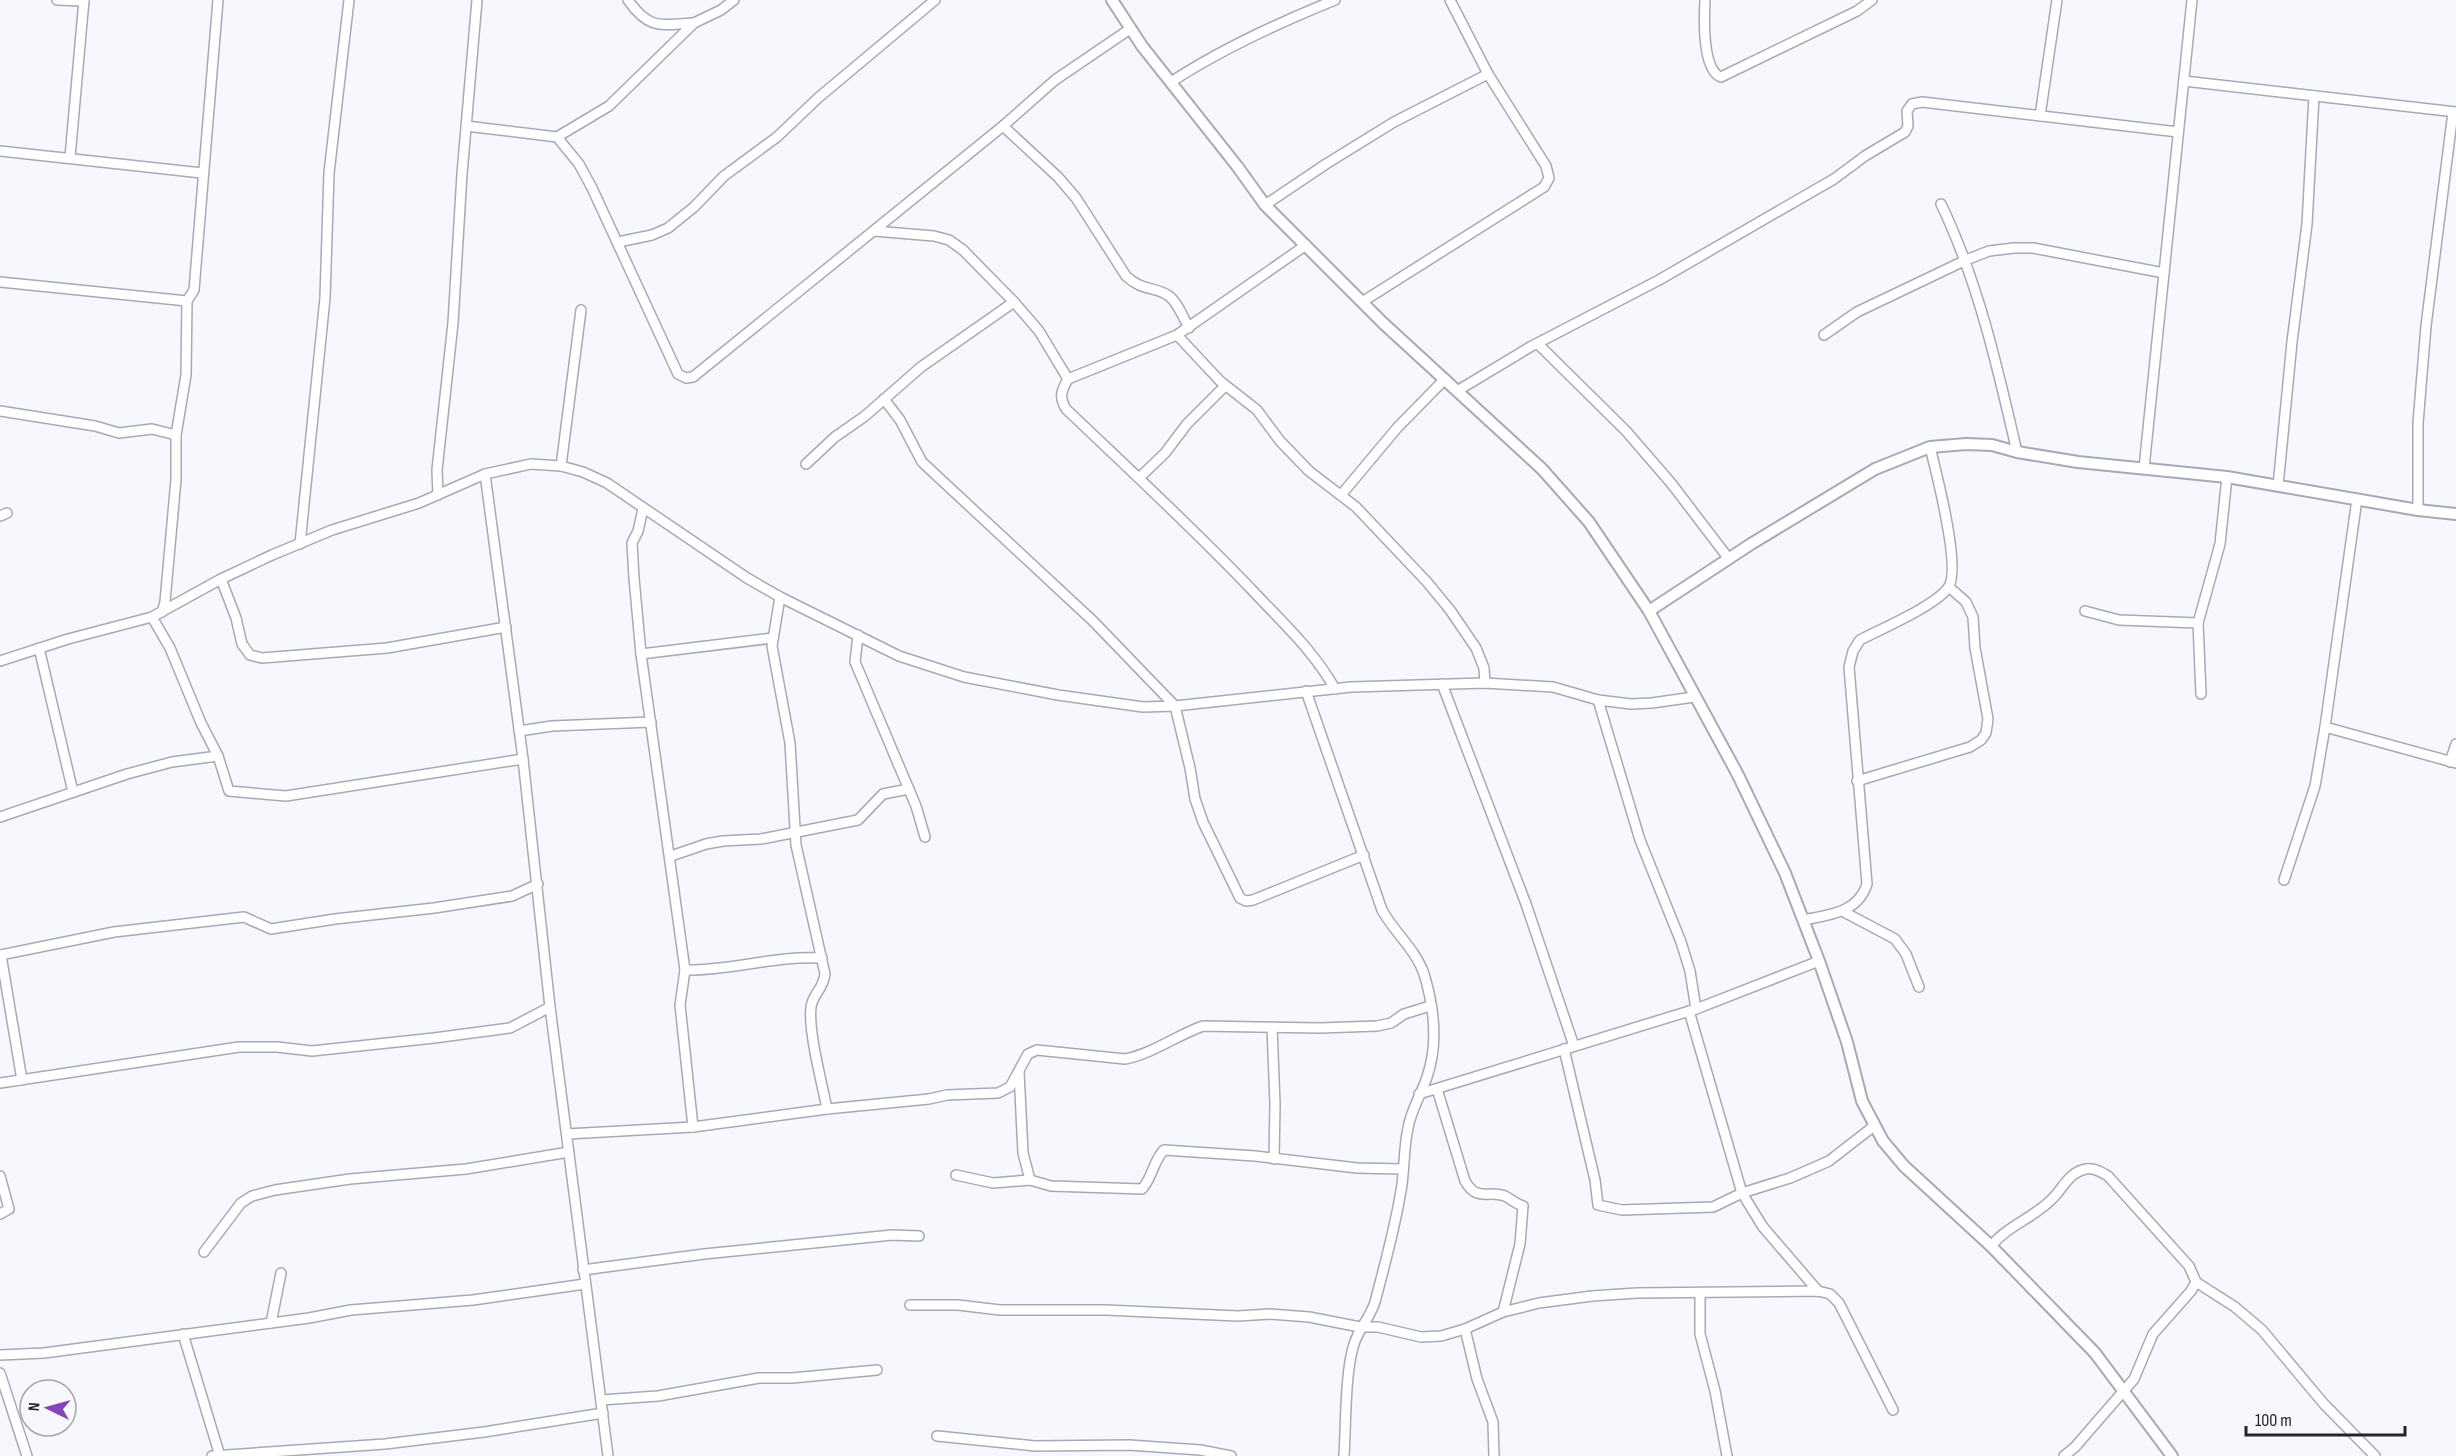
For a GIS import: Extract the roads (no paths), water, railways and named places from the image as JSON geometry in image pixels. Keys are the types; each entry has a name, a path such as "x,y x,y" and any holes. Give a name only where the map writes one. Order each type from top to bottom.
{"street":[{"path":"57,0 84,1 70,158"},
{"path":"162,612 165,602 176,479 176,435 186,375 187,301 194,290 218,0"},
{"path":"300,544 325,298 329,173 349,0"},
{"path":"438,495 437,470 453,323 477,0"},
{"path":"628,0 639,16 650,23 664,25 694,23"},
{"path":"466,126 557,137 609,106 694,23 721,10 734,0"},
{"path":"618,242 652,235 668,228 694,207 724,176 777,137 818,98 935,0"},
{"path":"1112,0 1171,82 1238,166 1265,206 1362,302 1542,469 1588,522 1649,611 1743,785 1785,873 1848,1042 1862,1101 1874,1126 1904,1166 1991,1246 2096,1353 2172,1456"},
{"path":"1171,82 1210,56 1294,16 1335,0"},
{"path":"1362,302 1544,187 1549,178 1546,165 1488,74 1450,0"},
{"path":"1705,0 1703,27 1705,43 1713,70 1721,77 1857,10 1872,0"},
{"path":"2040,116 2057,0"},
{"path":"2144,468 2192,0"},
{"path":"557,137 583,172 618,242 678,374 686,378 700,374 748,332 1003,126 1056,80 1131,29"},
{"path":"1265,206 1326,164 1394,122 1488,74"},
{"path":"2184,81 2454,112 2426,326 2418,423 2418,510"},
{"path":"2278,486 2292,342 2307,224 2314,96"},
{"path":"1457,391 1538,344 1659,280 1834,179 1905,132 1908,126 1907,111 1912,104 1922,102 2178,132"},
{"path":"1003,126 1058,177 1076,198 1126,276 1134,284 1144,289 1164,293 1170,297 1189,328"},
{"path":"0,152 202,173"},
{"path":"1941,204 1966,260 2001,383 2017,452"},
{"path":"874,231 934,236 949,240 963,250 1039,331 1068,379"},
{"path":"1306,245 1177,335 1068,379 1061,390 1061,400 1066,409 1206,542 1295,635 1321,665 1335,688"},
{"path":"1824,335 1857,312 1989,251 2033,248 2164,273"},
{"path":"0,282 187,301"},
{"path":"806,464 835,437 921,367 1014,302"},
{"path":"561,466 581,310"},
{"path":"1177,335 1225,386 1257,410 1280,441 1309,471 1356,507 1450,610 1476,648 1484,668 1485,683"},
{"path":"1538,344 1626,432 1671,483 1729,559"},
{"path":"1341,495 1397,428 1445,380"},
{"path":"1139,478 1165,453 1187,424 1225,386"},
{"path":"884,399 900,420 922,462 1093,621 1175,706 1195,799 1203,822 1240,898 1246,901 1253,900 1364,855"},
{"path":"0,411 95,426 119,433 152,429 176,435"},
{"path":"1649,611 1875,469 1930,447 1966,444 1992,445 2017,452 2078,462 2228,477 2418,510 2456,514"},
{"path":"1803,920 1844,912 1864,894 1867,884 1849,667 1853,651 1860,640 1936,600 1949,587 1951,572 1949,541 1943,502 1930,447"},
{"path":"0,662 39,648 152,617 221,579 332,531 438,495 486,474 531,464 561,466 583,472 607,483 747,578 780,597 899,656 964,677 1143,707 1175,706 1335,688 1485,683 1553,687 1598,700 1631,704 1694,697"},
{"path":"486,474 523,759 550,1007 608,1456"},
{"path":"2201,694 2198,623 2220,544 2228,477"},
{"path":"2284,880 2315,786 2357,499"},
{"path":"643,508 633,543 641,654 671,856 685,970 680,1005 693,1127"},
{"path":"221,579 236,618 242,644 249,655 262,658 387,648 506,627"},
{"path":"1857,781 1970,747 1981,740 1986,733 1988,719 1975,648 1973,617 1966,602 1949,587"},
{"path":"780,597 772,646 790,743 794,831 825,974 823,986 814,997 810,1020 827,1109"},
{"path":"2085,611 2119,620 2198,623"},
{"path":"152,617 170,648 201,723 218,756 230,792 286,796 523,759"},
{"path":"858,635 855,662 909,789 925,837"},
{"path":"641,654 773,638"},
{"path":"39,648 73,792"},
{"path":"1442,684 1527,904 1574,1046"},
{"path":"1306,691 1382,910 1390,925 1413,952 1424,974 1434,1024 1427,1077 1407,1129 1401,1195 1375,1302 1370,1315 1360,1327 1353,1347 1344,1456"},
{"path":"1598,700 1640,840 1681,942 1690,971 1693,1010 1742,1193 1763,1227 1818,1292"},
{"path":"519,731 573,724 651,722"},
{"path":"2325,727 2453,763 2456,744"},
{"path":"0,817 171,762 218,756"},
{"path":"671,856 723,840 761,839 858,820 883,794 909,789"},
{"path":"22,1080 0,955 114,932 244,917 271,929 434,908 512,896 538,884"},
{"path":"1844,912 1895,939 1906,954 1919,987"},
{"path":"685,970 710,970 802,957 822,958"},
{"path":"1419,1094 1693,1010 1819,961"},
{"path":"567,1134 693,1127 947,1095 998,1093 1010,1087 1028,1054 1037,1050 1125,1059 1138,1056 1203,1026 1320,1028 1377,1026 1391,1023 1404,1014 1430,1006"},
{"path":"0,1083 239,1047 277,1047 312,1051 510,1028 550,1007"},
{"path":"1272,1027 1275,1104 1274,1159"},
{"path":"1564,1049 1595,1180 1598,1204 1622,1210 1713,1207 1742,1193 1790,1178 1829,1161 1874,1126"},
{"path":"1019,1070 1023,1153 1030,1180"},
{"path":"1437,1089 1464,1181 1470,1190 1481,1195 1505,1196 1513,1203 1523,1206 1520,1244 1503,1312"},
{"path":"956,1175 993,1183 1030,1180 1051,1185 1142,1189 1149,1182 1159,1155 1164,1150 1357,1168 1403,1169"},
{"path":"204,1252 240,1203 252,1196 275,1190 350,1179 466,1169 569,1152"},
{"path":"1991,1246 2016,1225 2039,1211 2072,1175 2086,1169 2098,1170 2108,1176 2189,1266 2196,1282 2235,1308 2262,1330 2324,1404 2374,1456"},
{"path":"0,1176 9,1209 0,1214"},
{"path":"583,1270 704,1254 871,1237 919,1236"},
{"path":"271,1323 281,1273"},
{"path":"1797,1293 1804,1276"},
{"path":"2064,1456 2075,1447 2125,1391 2134,1379 2153,1334 2191,1291 2196,1282"},
{"path":"0,1354 44,1353 351,1310 473,1300 585,1284"},
{"path":"910,1305 958,1305 1000,1310 1107,1310 1238,1316 1270,1314 1309,1317 1360,1327 1378,1327 1421,1337 1441,1336 1465,1329 1503,1312 1539,1303 1592,1296 1637,1293 1818,1292 1830,1294 1839,1303 1893,1410"},
{"path":"1700,1293 1700,1334 1715,1390 1726,1456"},
{"path":"1465,1329 1478,1379 1493,1422 1494,1456"},
{"path":"183,1334 217,1456 385,1444 484,1432 603,1413"},
{"path":"601,1400 658,1396 759,1378 792,1378 877,1370"},
{"path":"0,1373 27,1456"},
{"path":"937,1436 1035,1446 1129,1445 1231,1456"}]}
